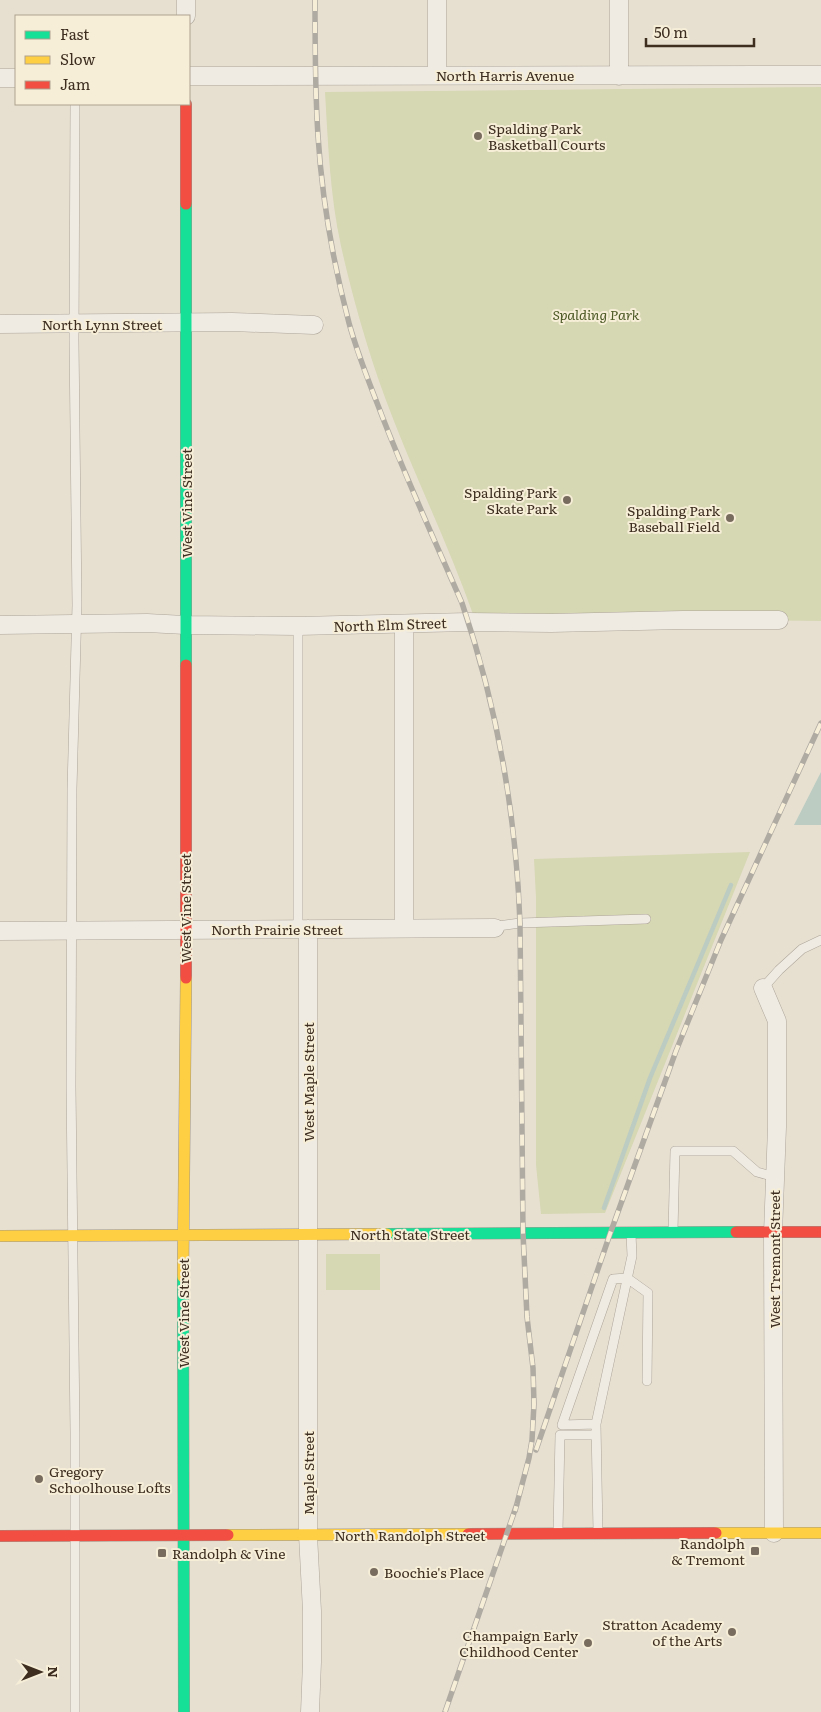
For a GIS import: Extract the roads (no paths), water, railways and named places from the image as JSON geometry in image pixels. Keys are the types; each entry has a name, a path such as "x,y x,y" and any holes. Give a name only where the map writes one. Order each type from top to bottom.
{"main road":[{"name":"West Vine Street","path":"184,1712 183,1234 186,105"},
{"name":"North State Street","path":"0,1236 821,1232"},
{"name":"North Randolph Street","path":"0,1536 821,1533"}],"street":[{"path":"186,0 186,15"},
{"path":"437,0 437,75"},
{"path":"619,0 619,76"},
{"name":"North Harris Avenue","path":"190,76 821,75"},
{"path":"0,78 15,78"},
{"name":"North Lynn Street","path":"0,324 232,322 314,325"},
{"name":"North Elm Street","path":"0,625 147,623 298,626 468,622 551,623 779,620"},
{"path":"404,624 404,928"},
{"name":"North Prairie Street","path":"0,931 495,928"},
{"name":"West Maple Street","path":"303,929 308,1235"},
{"name":"West Tremont Street","path":"763,988 777,1021 777,1127 773,1233 774,1533"},
{"name":"Maple Street","path":"308,1235 308,1535 312,1620 310,1712"}],"lane":[{"path":"75,105 74,324 77,624 72,789 71,1087 75,1712"},
{"path":"298,626 303,929"},
{"path":"495,928 520,923 646,919"},
{"path":"763,988 802,949 821,940"},
{"path":"673,1233 675,1150 733,1151 757,1172 775,1177"},
{"path":"598,1534 596,1424 632,1256 632,1234"},
{"path":"596,1424 562,1424 613,1279 627,1278 648,1293 648,1382"},
{"path":"558,1534 560,1435 596,1435"}],"waterway":[{"path":"604,1208 650,1078 731,885"}],"railway":[{"path":"315,0 317,119 322,183 333,254 343,300 359,355 389,433 462,603 495,721 509,801 518,882 520,923 523,1233 534,1404 529,1458 515,1511"},
{"path":"536,1450 610,1234 676,1051 721,940 821,723"},
{"path":"445,1712 517,1504"}],"place":[{"name":"Spalding Park Basketball Courts","path":"478,136"},
{"name":"Spalding Park Skate Park","path":"567,500"},
{"name":"Spalding Park Baseball Field","path":"730,518"},
{"name":"Gregory Schoolhouse Lofts","path":"39,1479"},
{"name":"Randolph & Tremont","path":"755,1551"},
{"name":"Randolph & Vine","path":"162,1553"},
{"name":"Boochie's Place","path":"374,1572"},
{"name":"Stratton Academy of the Arts","path":"732,1632"},
{"name":"Champaign Early Childhood Center","path":"588,1643"}],"park label":[{"name":"Spalding Park","path":"596,314"}]}
